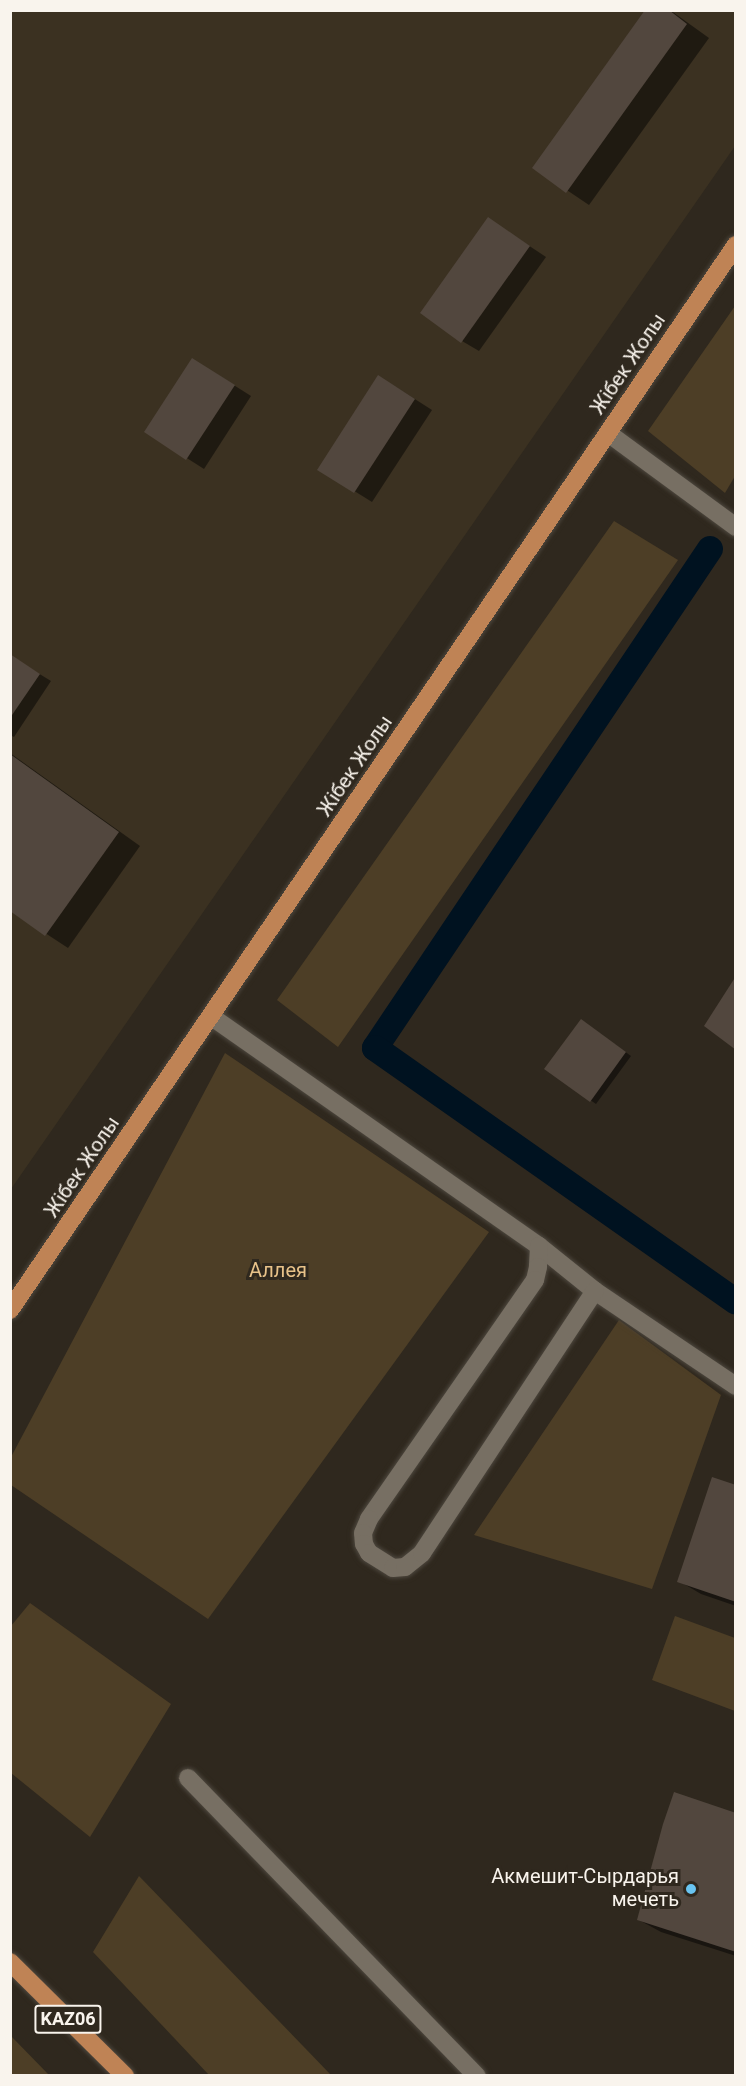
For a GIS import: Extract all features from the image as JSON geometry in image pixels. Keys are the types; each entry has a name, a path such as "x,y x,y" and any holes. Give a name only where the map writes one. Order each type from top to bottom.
{"main road":[{"name":"Жібек Жолы","path":"10,1310 212,1017 735,245"},
{"name":"KAZ06","path":"10,1962 124,2076"}],"street":[{"path":"608,433 735,527"},
{"path":"212,1017 539,1246 596,1291 735,1386"},
{"path":"539,1246 535,1280 369,1519 363,1533 364,1544 369,1553 393,1568 405,1567 413,1563 596,1291"},
{"path":"188,1778 477,2076"}],"shaded area":[{"path":"11,11 735,11 735,146 11,1189"}],"green space":[{"path":"735,306 735,476 725,493 648,431"},
{"path":"614,521 678,560 338,1047 277,1000"},
{"name":"Аллея","path":"225,1053 489,1232 208,1619 11,1485 10,1459"},
{"path":"619,1320 721,1395 652,1589 474,1535"},
{"path":"30,1603 171,1704 90,1837 11,1773 11,1626"},
{"path":"675,1616 735,1638 735,1711 652,1680"},
{"path":"139,1876 331,2075 209,2075 93,1952"},
{"path":"11,2036 49,2075 11,2075"}],"building":[{"path":"645,10 669,10 687,24 566,193 532,168"},
{"path":"488,217 530,246 461,343 420,313"},
{"path":"192,358 235,385 186,460 144,432"},
{"path":"378,375 415,399 354,493 317,470"},
{"path":"10,654 40,674 10,718"},
{"path":"10,754 119,832 45,936 10,911"},
{"path":"736,976 736,1050 704,1026"},
{"path":"581,1019 626,1052 590,1102 544,1069"},
{"path":"712,1477 736,1485 736,1602 677,1582"},
{"name":"Акмешит-Сырдарья мечеть","path":"674,1792 736,1813 736,1952 637,1920"}],"waterway":[{"path":"710,549 375,1048 736,1302"}],"place":[{"name":"Акмешит-Сырдарья мечеть","path":"691,1889"}]}
